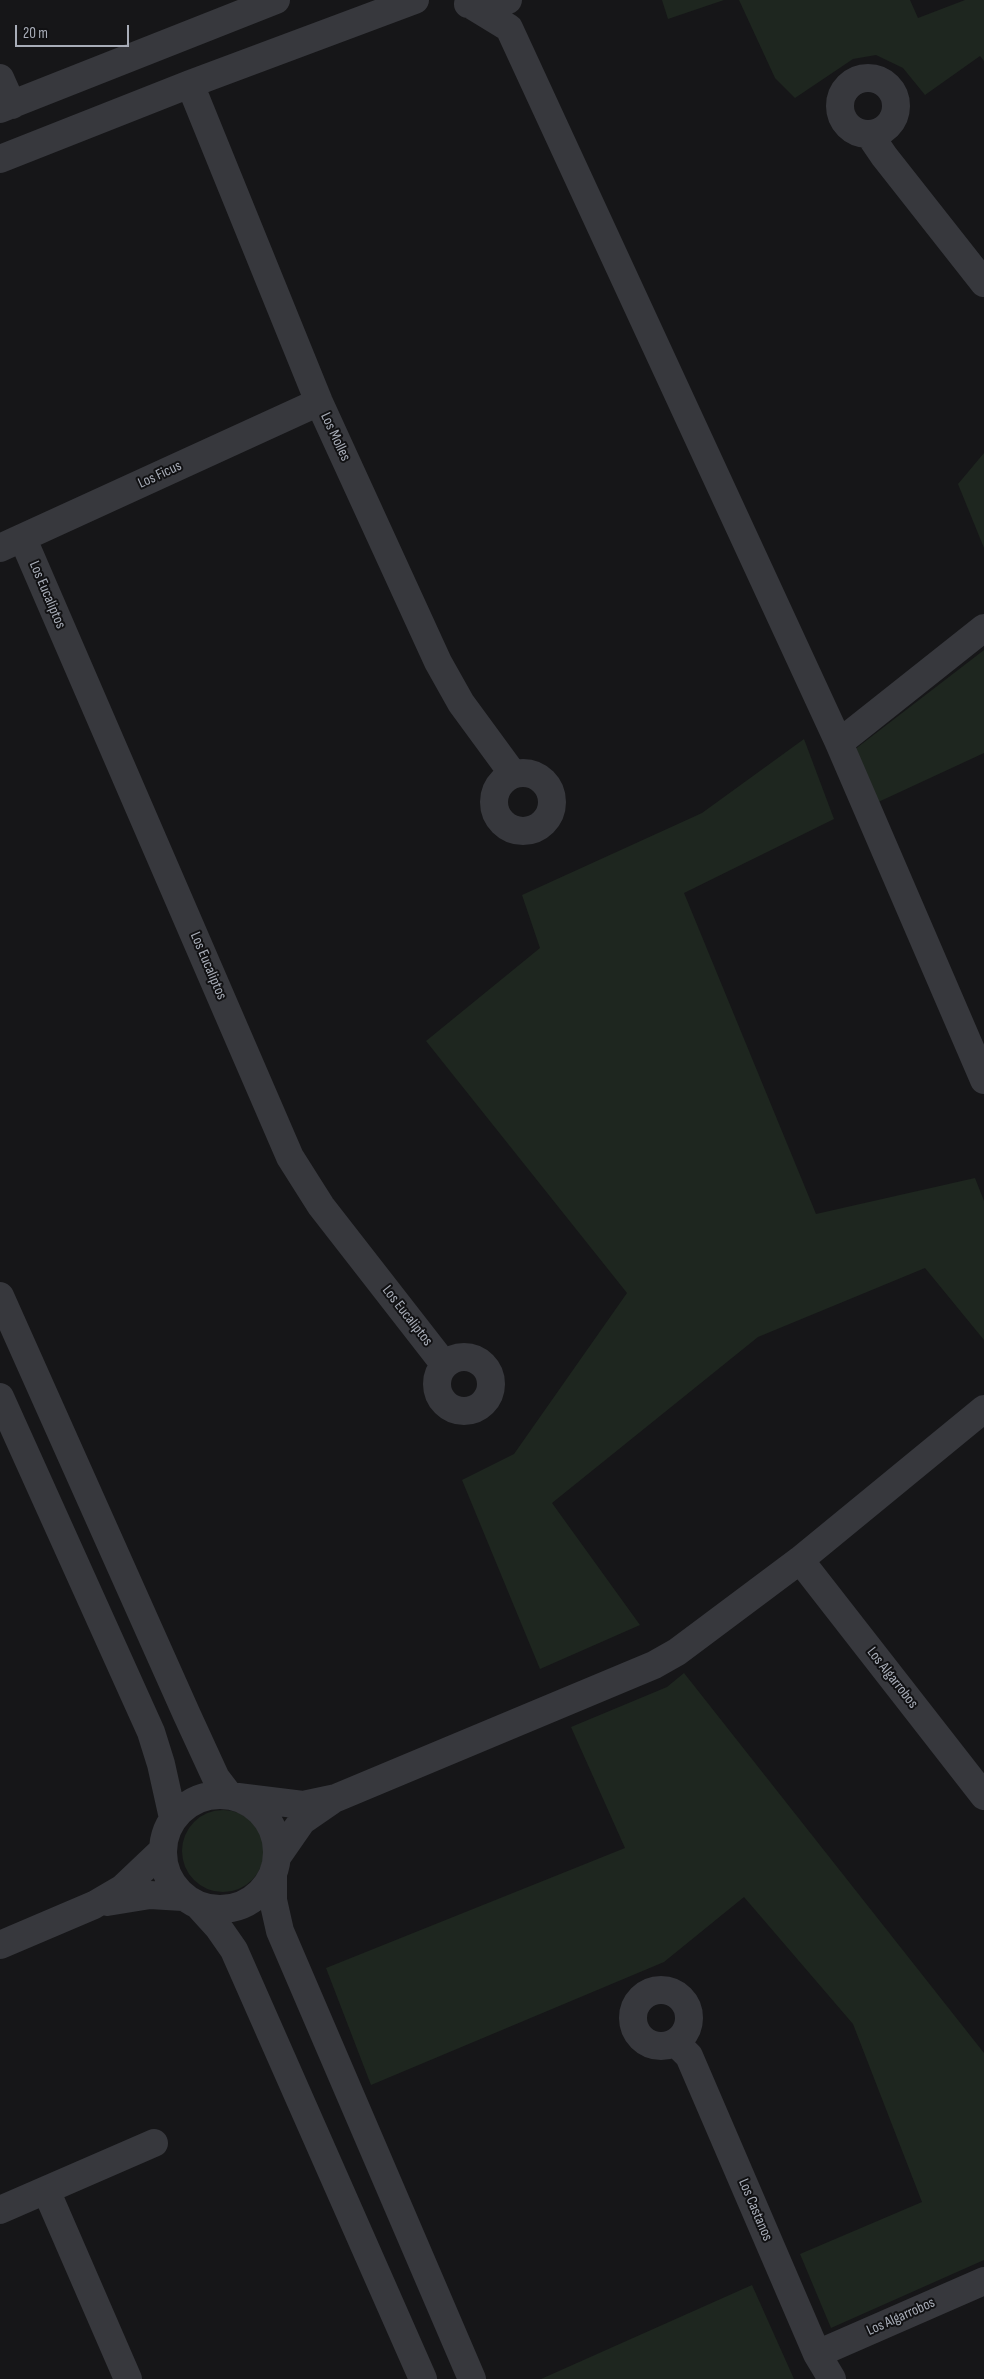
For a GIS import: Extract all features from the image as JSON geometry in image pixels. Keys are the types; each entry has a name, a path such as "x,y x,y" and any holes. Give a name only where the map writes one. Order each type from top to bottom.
{"street":[{"path":"0,78 6,107 276,0"},
{"path":"0,159 190,84 415,0"},
{"path":"465,3 490,6 508,0"},
{"path":"509,28 517,0"},
{"path":"465,3 509,28 839,743 984,1080"},
{"name":"Los Molles","path":"190,84 319,402 438,662 460,703 513,774"},
{"path":"870,134 884,156 984,282"},
{"name":"Los Ficus","path":"11,543 319,402"},
{"name":"Los Eucaliptos","path":"11,543 290,1156 321,1206 444,1364"},
{"path":"839,743 984,628"},
{"path":"0,1296 216,1778 233,1796 255,1806 268,1820 276,1838 273,1900 280,1931 472,2379"},
{"path":"0,1397 151,1732 161,1764 173,1818"},
{"path":"423,2379 234,1950 218,1927 172,1884 164,1868 162,1851 165,1833 173,1818 185,1805 201,1797 219,1794 303,1805 336,1798 654,1665 677,1652 800,1560 984,1410"},
{"name":"Los Algarrobos","path":"800,1560 984,1796"},
{"path":"94,1905 150,1895 191,1901 214,1909 231,1909 246,1903 262,1892 302,1821 336,1798"},
{"path":"0,1945 94,1905 123,1888 162,1851"},
{"name":"Los Castanos","path":"676,2043 689,2056 817,2354 832,2379"},
{"path":"0,2210 154,2144"},
{"path":"46,2190 128,2379"},
{"name":"Los Algarrobos","path":"817,2354 984,2281"}],"shaded area":[{"path":"662,0 724,0 668,19"},
{"path":"739,0 910,0 918,18 965,0 984,0 984,61 980,56 925,95 903,68 876,55 853,59 795,98 775,78"},
{"path":"984,453 984,548 958,484"},
{"path":"984,650 984,753 874,804 854,750"},
{"path":"804,739 834,819 684,893 816,1214 975,1178 984,1201 984,1340 925,1268 758,1337 552,1503 640,1625 540,1669 462,1480 514,1454 627,1293 426,1041 540,948 522,895 702,813"},
{"path":"684,1673 984,2053 984,2260 831,2328 800,2254 922,2202 853,2024 744,1897 664,1962 371,2085 326,1968 625,1848 571,1727 667,1687"},
{"path":"223,1810 239,1813 252,1822 261,1835 264,1851 261,1867 252,1880 239,1889 223,1892 207,1889 194,1880 185,1867 182,1851 185,1835 194,1822 207,1813"},
{"path":"752,2285 794,2379 541,2379"}]}
